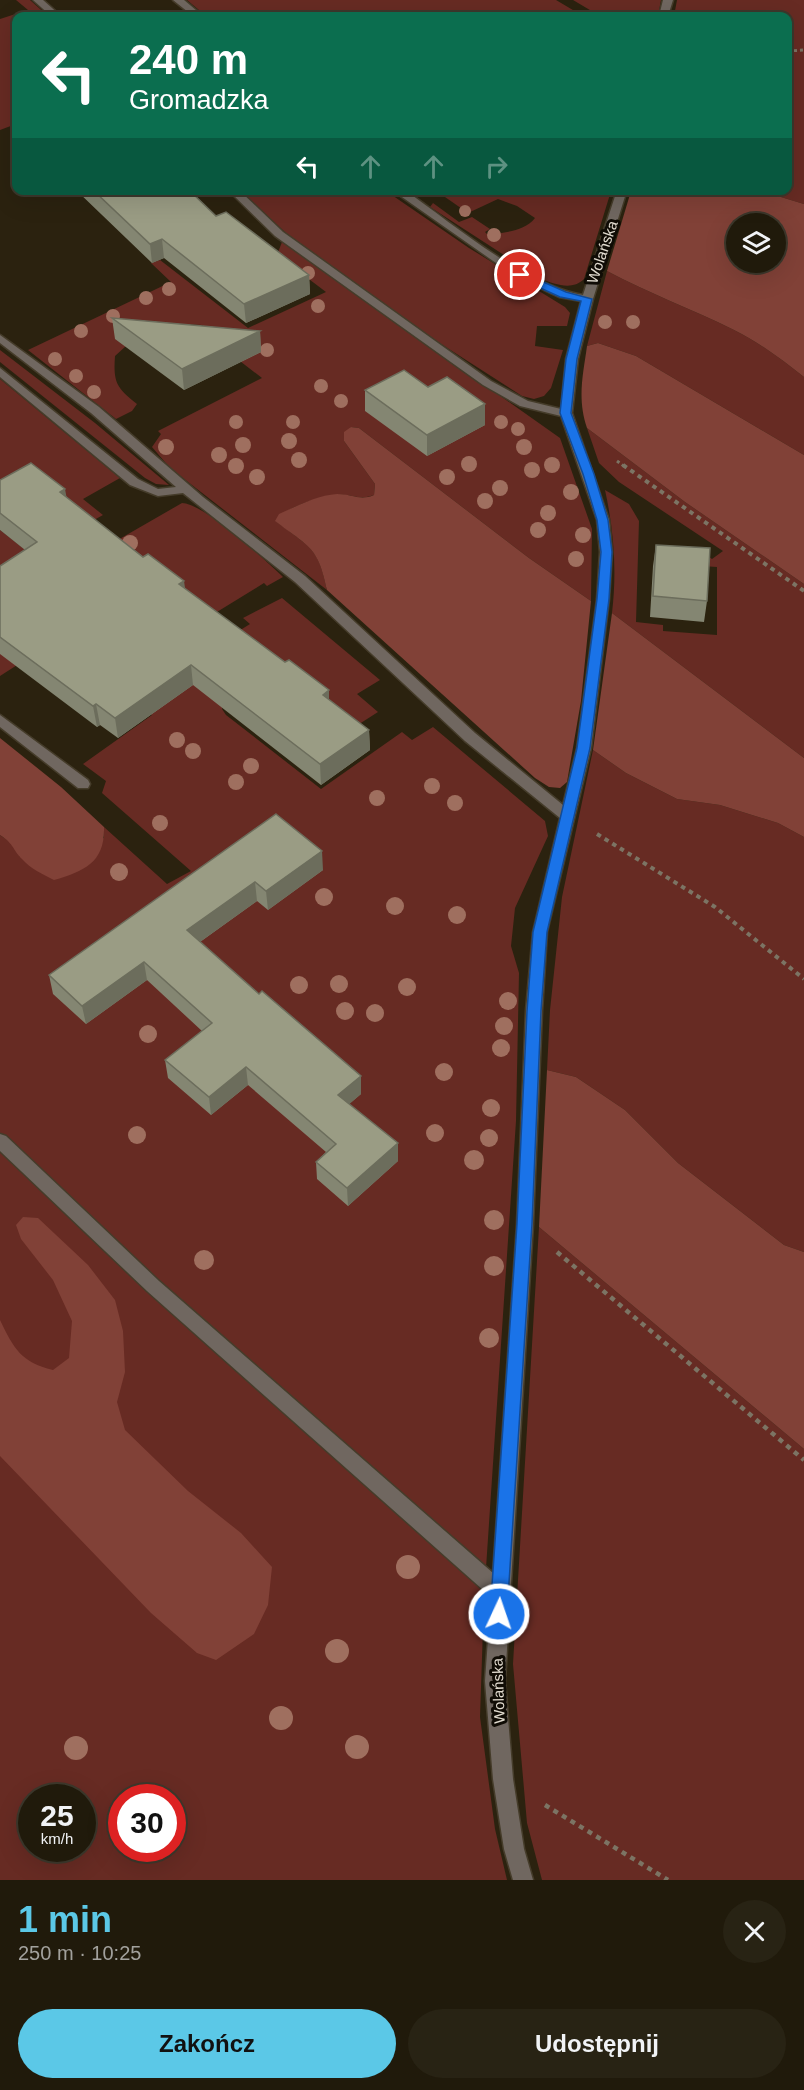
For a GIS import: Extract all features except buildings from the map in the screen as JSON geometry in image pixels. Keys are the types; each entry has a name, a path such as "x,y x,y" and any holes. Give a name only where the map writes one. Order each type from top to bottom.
{"street":[{"path":"38,0 52,12"},
{"path":"178,0 193,12"},
{"path":"237,195 279,234 487,383 513,399 530,406 566,413"},
{"path":"404,195 520,275 563,295 587,299"},
{"name":"Wolańska","path":"523,1880 514,1849 503,1779 495,1681 525,1224 534,1011 540,932 584,748 603,599 606,552 603,520 566,413 572,359 587,299 615,219 621,195"},
{"path":"0,338 95,410 185,488 300,579 470,737 568,816"},
{"path":"0,371 134,482 153,492 167,495 185,488"},
{"path":"0,720 82,784"},
{"path":"0,1141 153,1286 500,1592"}],"path":[{"path":"572,430 804,591"},
{"path":"568,816 715,907 804,979"},
{"path":"525,1224 804,1461"},
{"path":"503,1779 668,1880"}],"shaded area":[{"path":"16,0 30,0 44,12 22,12 28,10"},
{"path":"187,0 556,0 576,12 201,12"},
{"path":"573,0 661,0 659,12 593,12"},
{"path":"677,0 804,0 804,204 774,195 792,195 792,12 675,12"},
{"path":"12,15 12,126 0,130 0,19"},
{"path":"245,195 392,195 469,248 565,307 570,313 567,326 537,326 535,346 563,350 551,388 544,396 534,399 522,396 424,333 286,233"},
{"path":"450,195 610,195 584,279 569,286 541,279 430,207 433,203 459,222 472,217 490,229 485,232 488,235 520,229 535,218 517,206 498,199 468,213 445,197"},
{"path":"630,195 774,195 804,204 804,377 770,352 718,322 607,271"},
{"path":"282,242 560,438 592,529 591,601 529,558 359,428 351,427 344,441 375,484 374,495 364,497 341,495 321,498 294,507 276,521 304,543 316,556 327,590 170,468 152,447 161,434 158,431 262,378 214,341 217,336 202,325 183,324 165,334 126,346 115,356 116,379 125,394 137,404 132,411 116,419 28,350 171,282 151,263 160,260 248,328 326,292 277,255"},
{"path":"607,271 743,335 804,377 804,455 636,356 598,343 587,346"},
{"path":"598,343 636,356 804,455 804,584 685,502 587,428 582,407 584,367 587,346"},
{"path":"0,350 95,423 169,485 156,484 145,478 0,362"},
{"path":"0,379 120,478 83,499 103,515 94,520 0,485"},
{"path":"351,427 359,428 529,558 591,601 581,701 567,782 560,788 549,787 535,778 327,590 316,556 304,543 275,521 279,514 322,496 342,494 364,497 374,495 375,484 344,441 344,432"},
{"path":"587,428 685,502 804,584 804,758 612,613 614,551 605,490 629,504 639,521 636,622 663,625 663,631 717,635 717,567 702,566 691,556 695,547 712,559 723,551 619,482 599,463"},
{"path":"182,503 205,512 283,577 267,586 264,583 212,615 175,671 250,624 243,618 282,598 380,680 357,694 378,712 353,728 224,702 222,709 226,715 321,789 402,732 412,740 433,727 545,821 548,836 515,908 511,946 519,973 516,1121 484,1598 480,1717 495,1829 507,1880 0,1880 0,835 14,845 20,857 104,838 104,827 167,884 191,871 102,793 106,781 83,764 152,715 53,642 0,676 0,530 57,575"},
{"path":"612,613 804,758 804,837 778,823 720,805 677,799 626,773 593,750"},
{"path":"0,738 61,787 104,827 101,849 97,857 84,869 54,880 29,866 0,835"},
{"path":"593,750 626,773 677,799 720,805 778,823 804,837 804,1252 784,1245 678,1163 625,1110 576,1077 547,1070 550,1010 562,897"},
{"path":"547,1070 576,1077 625,1110 678,1163 784,1245 804,1252 804,1449 539,1227"},
{"path":"23,1217 38,1218 88,1265 115,1300 123,1331 125,1372 117,1402 125,1430 188,1491 241,1533 272,1567 268,1605 254,1634 216,1660 197,1653 151,1613 0,1456 0,1320 14,1346 33,1363 53,1370 69,1358 72,1321 53,1280 21,1239 16,1225"},
{"path":"539,1227 804,1449 804,1880 542,1880 527,1823 513,1664"}],"route":[{"path":"499,1614 525,1224 534,1011 540,932 584,748 603,599 606,552 603,520 566,413 572,359 587,299 563,295 520,275"}]}
